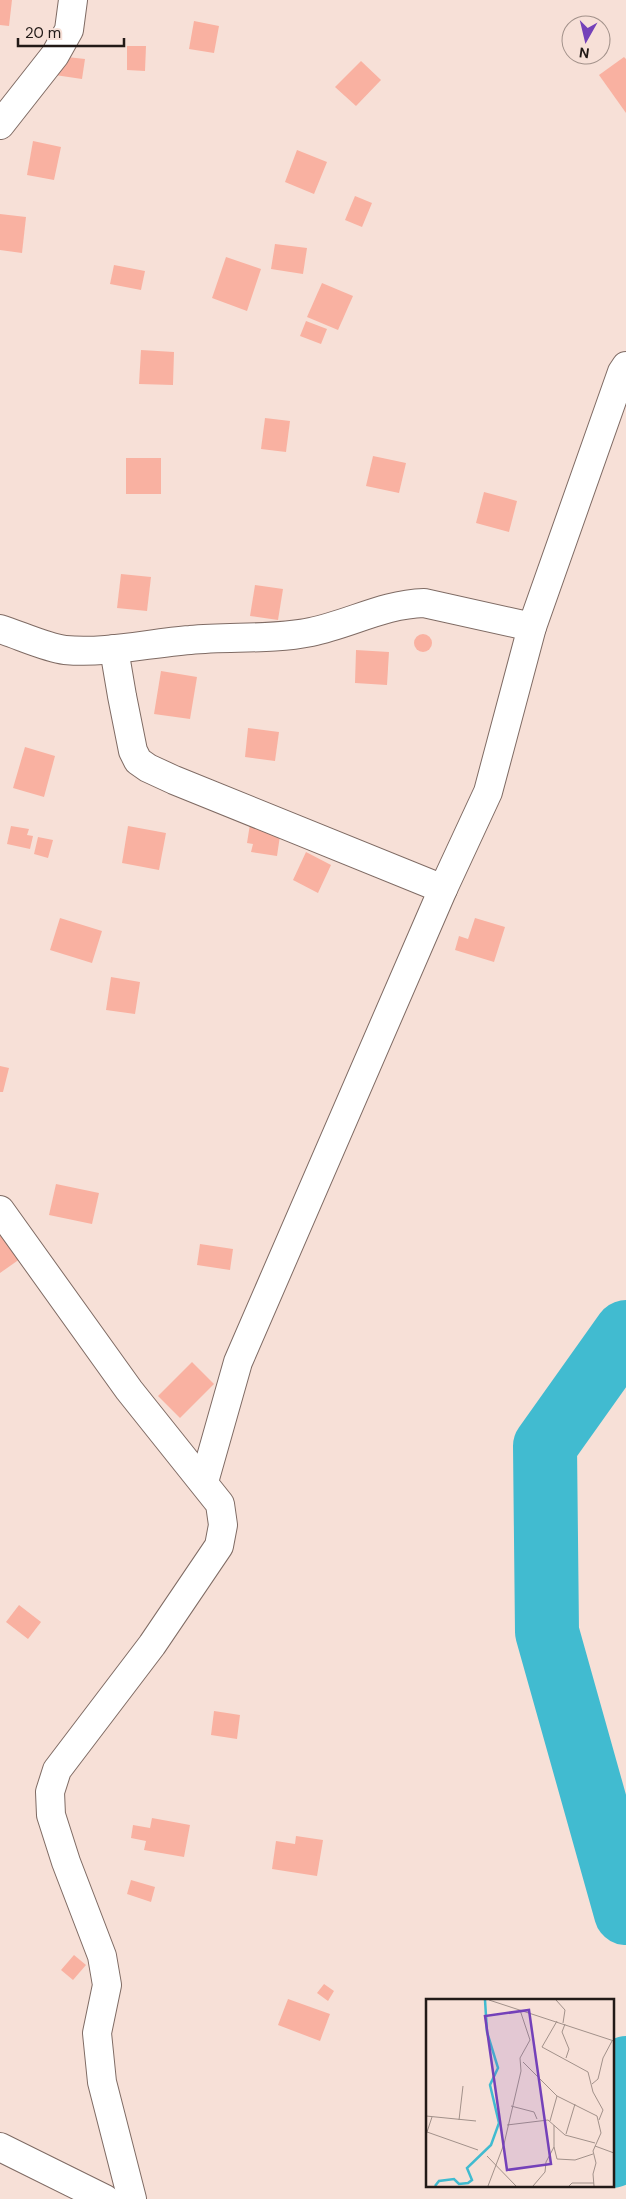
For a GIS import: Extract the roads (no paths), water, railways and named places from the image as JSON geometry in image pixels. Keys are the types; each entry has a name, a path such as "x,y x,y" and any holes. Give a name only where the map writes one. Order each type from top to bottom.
{"street":[{"path":"0,126 55,55 69,30 73,0"},
{"path":"204,1482 238,1362 443,889 488,792 532,627 622,372 626,366"},
{"path":"0,629 64,650 114,649 190,640 265,638 312,632 407,603 424,603 532,627"},
{"path":"114,649 128,723 138,761 148,768 174,780 443,889"},
{"path":"0,1210 128,1390 220,1504 223,1525 219,1546 152,1645 56,1770 50,1792 51,1815 66,1862 102,1956 107,1985 97,2033 102,2082 132,2199"},
{"path":"0,2147 105,2199"}],"waterway":[{"path":"626,1332 545,1446 547,1632 626,1913"},
{"path":"614,2143 626,2068"}]}
